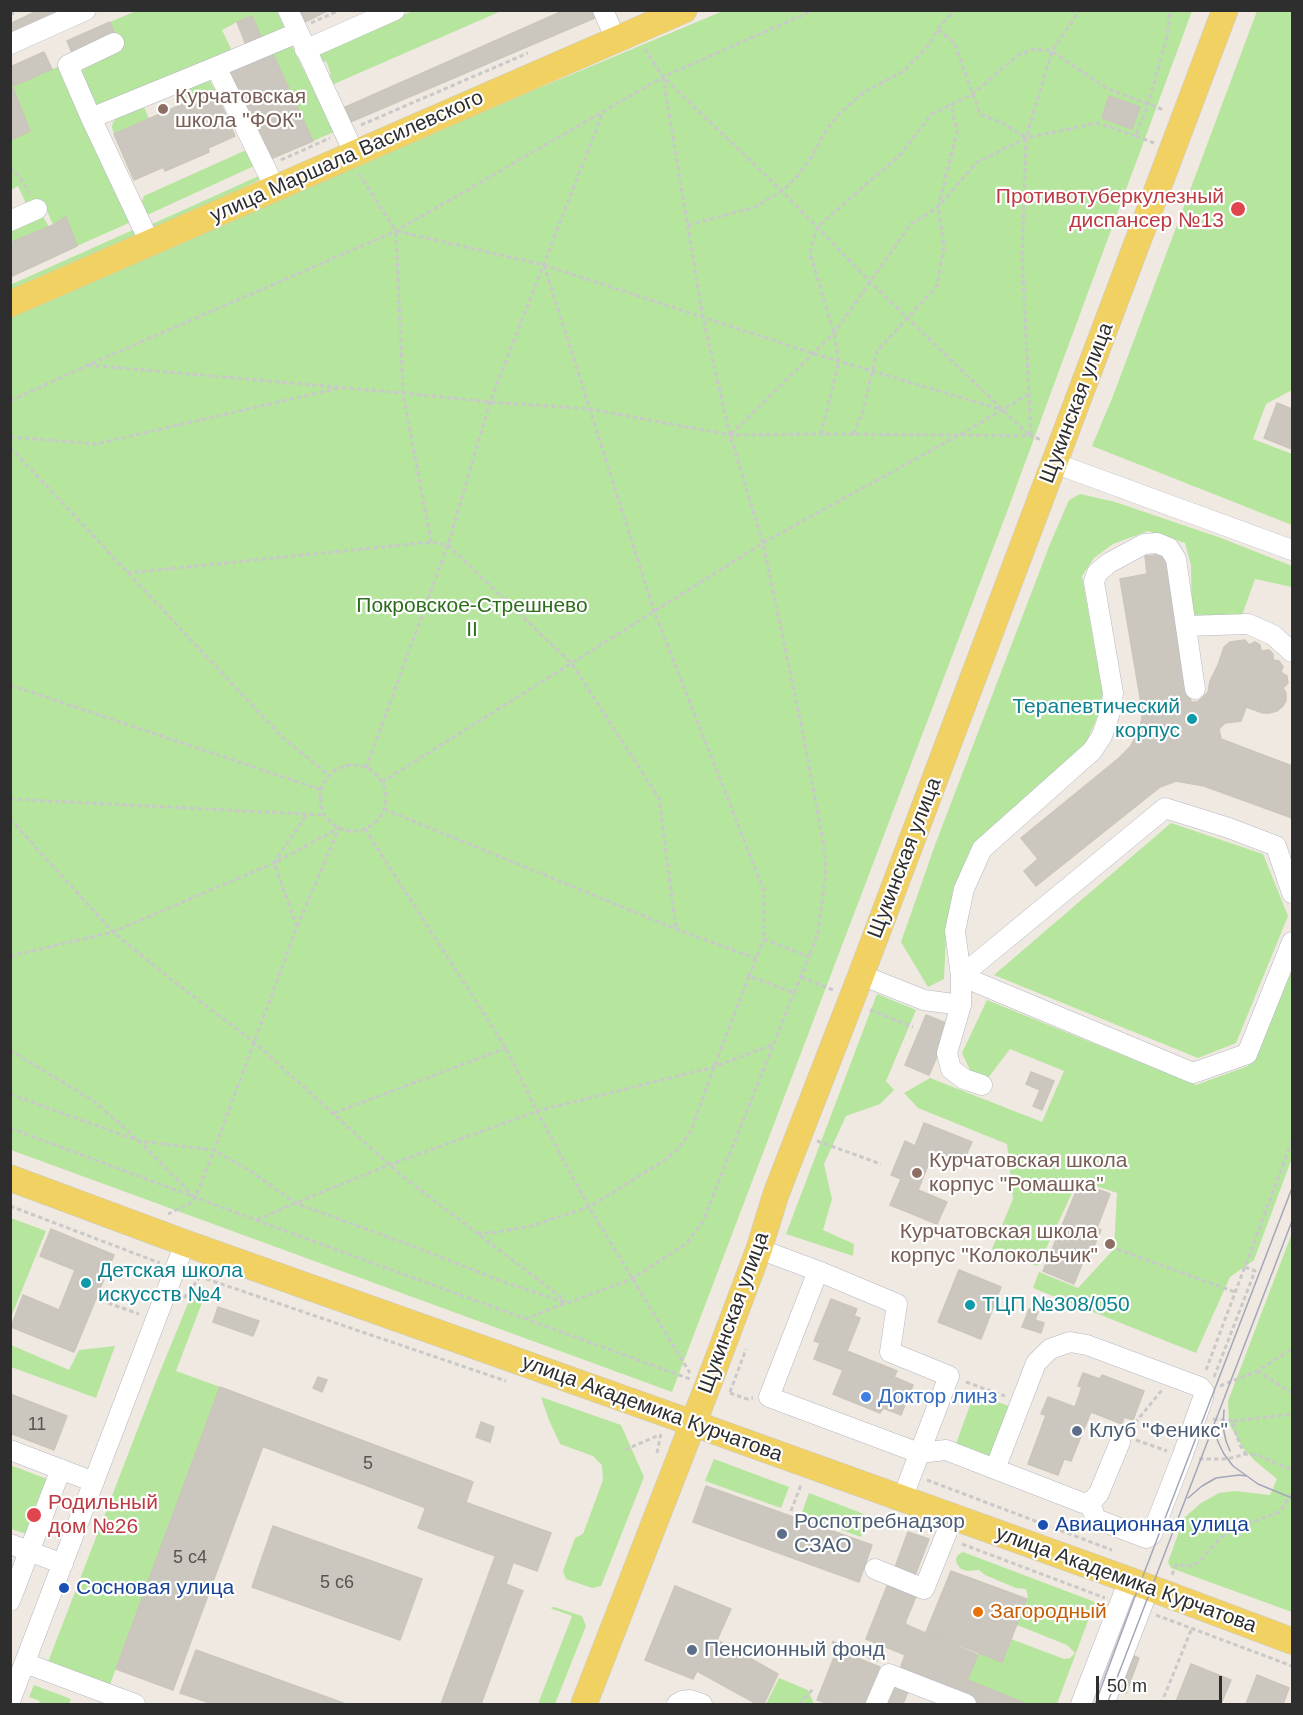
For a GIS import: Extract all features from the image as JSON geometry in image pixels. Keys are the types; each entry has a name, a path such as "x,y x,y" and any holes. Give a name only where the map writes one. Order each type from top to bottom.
{"main road":[{"name":"улица Маршала Василевского","path":"10,304 275,188 355,161 684,10"},
{"name":"Щукинская улица","path":"584,1704 679,1433 759,1249 777,1194 1226,10"},
{"name":"улица Академика Курчатова","path":"10,1178 679,1433 902,1498 949,1527 1139,1584 1293,1641"}],"street":[{"path":"10,44 86,10"},
{"path":"288,10 355,161"},
{"path":"91,118 216,67 299,38 395,10"},
{"path":"603,10 616,40"},
{"path":"114,43 68,65 150,243"},
{"path":"216,67 275,188"},
{"path":"10,221 37,208"},
{"path":"1054,464 1293,550"},
{"path":"982,1085 964,1079 951,1069 947,1053 962,1005 961,975 955,931 964,889 982,849 1092,751 1102,736 1111,710 1113,693 1094,582 1097,573 1144,544 1158,543 1168,548 1176,559 1195,689"},
{"path":"1186,626 1248,624 1273,635 1293,652"},
{"path":"961,975 1165,808 1229,828 1276,846 1293,893"},
{"path":"961,975 1193,1073 1247,1054 1293,942"},
{"path":"861,975 924,1000 962,1005"},
{"path":"10,1701 185,1243"},
{"path":"759,1249 897,1304 890,1352 949,1376 902,1498"},
{"path":"818,1271 769,1397 919,1453 946,1450 1083,1503 1094,1499 1099,1493 1120,1442"},
{"path":"995,1469 1036,1363 1050,1349 1070,1342 1087,1345 1205,1387 1197,1414 1149,1538 1096,1519 1089,1502"},
{"path":"10,1450 94,1482"},
{"path":"10,1601 61,1469"},
{"path":"875,1569 924,1589 949,1527"},
{"path":"10,1544 63,1564"},
{"path":"1081,1704 1139,1584"},
{"path":"1104,1704 1139,1584"},
{"path":"25,1663 88,1696 135,1704"},
{"path":"876,1704 889,1674 966,1704"},
{"path":"677,1704 690,1700 702,1704"}],"path":[{"path":"10,13 19,10"},
{"path":"299,38 340,10"},
{"path":"10,401 88,364 396,231 663,77 814,10"},
{"path":"688,225 755,207 782,191 797,177 811,158 826,130 840,113 863,93 904,70 927,47 943,22 955,10"},
{"path":"1031,436 1023,256 1026,138 1052,51 1080,10"},
{"path":"1136,136 1148,104 1167,37 1170,10"},
{"path":"938,30 954,42 980,114 1003,123 1026,138"},
{"path":"821,434 839,361 834,333 810,253 818,227 899,156 932,114 973,93 1018,55 1034,49 1052,51 1106,88 1167,111"},
{"path":"663,77 782,191 871,283 1031,436"},
{"path":"525,1319 632,1280 687,1243 703,1221 818,932 826,872 824,846 802,729 763,543 730,435 703,318 663,77"},
{"path":"853,434 863,411 877,351 937,286 944,246 938,207 957,132 951,104"},
{"path":"366,768 448,545 490,402 604,111"},
{"path":"730,435 834,333 911,224 938,207 976,163 1026,138 1097,123 1155,143"},
{"path":"355,161 396,231 403,393 431,542"},
{"path":"10,167 24,183 37,208"},
{"path":"396,231 544,265 815,354 1003,410"},
{"path":"476,1233 491,1233 531,1226 589,1207 662,1162 678,1149 691,1131 764,939 764,891 654,611 544,265"},
{"path":"88,364 490,402 590,409 730,435 1031,436"},
{"path":"10,437 96,444 344,387"},
{"path":"382,782 763,543 1029,394"},
{"path":"10,447 283,738 330,776"},
{"path":"127,573 431,542 448,545 572,664 659,798 676,929"},
{"path":"10,685 322,790"},
{"path":"356,765 375,774 386,791 384,810 380,818 365,829 347,831 331,822 325,815 321,799 322,790 330,776 345,766 356,765"},
{"path":"10,799 325,815"},
{"path":"384,810 676,929 755,958"},
{"path":"274,863 307,814"},
{"path":"10,819 113,932 254,1042 402,1176 567,1303"},
{"path":"10,956 113,932 274,863 339,828"},
{"path":"149,1259 165,1216 193,1202 195,1198 297,927 339,828"},
{"path":"10,1128 256,1221 694,1380 589,1207 537,1112 506,1048 365,829"},
{"path":"274,863 297,927"},
{"path":"764,939 808,957"},
{"path":"749,976 794,993"},
{"path":"801,977 841,993"},
{"path":"863,1008 913,1027"},
{"path":"256,1221 389,1165 537,1112 714,1066 774,1044"},
{"path":"334,1113 506,1048"},
{"path":"10,1050 95,1102 139,1141 195,1198"},
{"path":"10,1094 139,1141 214,1150 255,1174 295,1203 504,1282 567,1303"},
{"path":"812,1139 881,1164"},
{"path":"1205,1387 1235,1292 1293,1141"},
{"path":"10,1206 149,1259 515,1384"},
{"path":"1103,1244 1235,1292"},
{"path":"1205,1387 1254,1271 1245,1267"},
{"path":"108,1303 143,1316"},
{"path":"1205,1387 1257,1371 1293,1349"},
{"path":"1257,1371 1293,1393"},
{"path":"949,1376 1020,1401"},
{"path":"1172,1377 1135,1423 1129,1437 1176,1454"},
{"path":"730,1392 747,1399 769,1397"},
{"path":"1197,1414 1233,1421 1293,1414"},
{"path":"1233,1421 1237,1437 1246,1454"},
{"path":"650,1430 679,1433"},
{"path":"625,1450 679,1433"},
{"path":"1189,1459 1227,1459 1246,1454 1257,1455 1293,1470"},
{"path":"911,1474 1112,1550"},
{"path":"791,1511 801,1485"},
{"path":"1172,1576 1176,1565 1192,1566 1200,1562 1220,1538 1237,1528 1279,1512 1293,1494"},
{"path":"949,1527 1106,1598"},
{"path":"1157,1616 1293,1666"},
{"path":"1161,1704 1192,1629"},
{"path":"832,1642 887,1665 889,1674"},
{"path":"799,1704 813,1689"}],"green space":[{"path":"498,10 499,12 327,87 323,78 331,74 326,61 316,65 316,52 413,11"},
{"path":"136,11 277,11 285,29 262,39 252,16 237,22 222,30 233,53 95,107 79,78 80,66 121,45 110,22"},
{"name":"Покровское-Стрешнево II","path":"723,11 1192,11 1005,517 672,1392 11,1150 10,315 317,181"},
{"name":"Противотуберкулезный диспансер №13","path":"1257,11 1292,11 1292,390 1266,404 1253,439 1292,454 1292,525 1092,446 1113,396"},
{"path":"291,44 334,132 313,141 272,52"},
{"path":"62,65 131,222 77,246 66,217 53,225 44,203 27,206 18,186 11,190 11,140 30,131 13,86"},
{"path":"205,79 210,81 215,90 184,103 178,92"},
{"path":"144,107 149,119 114,134 113,122 118,117"},
{"path":"244,151 250,153 254,166 147,215 142,201 144,196"},
{"path":"261,175 263,178 154,232 150,225"},
{"path":"41,213 49,227 13,242 10,224"},
{"path":"135,229 140,238 11,294 10,285"},
{"path":"1080,494 1115,502 1221,538 1292,566 1292,587 1255,579 1241,618 1192,618 1191,565 1185,543 1148,531 1113,544 1094,558 1082,576 1104,701 1084,748 975,845 953,889 946,936 944,979 928,987 901,942 935,845 1050,544 1069,500"},
{"path":"1171,823 1263,854 1288,916 1236,1043 1198,1058 994,975"},
{"path":"1292,963 1292,1158 1254,1260 1230,1277 1196,1353 1033,1288 1039,1272 1078,1288 1114,1249 1117,1193 1078,1180 1038,1266 992,1249 1013,1199 1007,1144 918,1108 904,1093 930,1078 1042,1122 1064,1071 1010,1049 988,1078 972,1074 962,1053 987,1000 1196,1085 1248,1066"},
{"path":"877,994 916,1010 886,1081 894,1090 880,1104 846,1116 824,1164 832,1199 823,1230 854,1244 853,1256 786,1234"},
{"path":"10,1218 46,1231 11,1317"},
{"path":"1292,1233 1292,1612 1171,1568 1168,1562 1184,1518 1201,1503 1219,1493 1235,1491 1270,1495 1277,1479 1243,1448 1229,1424 1228,1401"},
{"path":"191,1296 203,1300 176,1371 220,1387 109,1687 48,1662"},
{"path":"11,1345 69,1370 79,1350 115,1346 96,1398 11,1367"},
{"path":"974,1394 1009,1406 991,1457 956,1444"},
{"path":"541,1397 621,1425 644,1477 601,1586 592,1588 566,1579 563,1571 575,1538 583,1534 603,1480 602,1465 593,1456 560,1444"},
{"path":"714,1459 789,1487 781,1508 705,1481"},
{"path":"10,1465 47,1479 27,1534 11,1529"},
{"path":"809,1493 869,1516 861,1537 801,1515"},
{"path":"963,1552 1095,1602 1057,1704 1027,1704 967,1680 979,1653 1002,1662 1011,1639 1064,1659 1070,1658 1075,1653 1067,1645 1017,1625 1028,1597 1026,1589 1016,1588 985,1575 979,1570 961,1569 956,1559"},
{"path":"554,1607 582,1616 586,1626 555,1704 538,1704 572,1616 550,1608"},
{"path":"779,1678 808,1690 814,1704 766,1704"},
{"path":"34,1685 71,1699 69,1704 39,1704 40,1701 29,1697"}],"building":[{"path":"39,10 78,10 10,41 10,24"},
{"path":"300,10 329,10 305,22"},
{"path":"565,10 595,10 597,17 348,123 341,109"},
{"path":"252,16 262,39 246,45 237,22"},
{"path":"110,22 116,37 73,55 67,41"},
{"path":"44,52 52,69 13,86 10,80 10,67"},
{"path":"272,52 313,141 268,160 229,71"},
{"path":"10,80 30,131 10,140"},
{"path":"215,90 235,136 204,150 192,122 154,138 166,166 134,180 114,134"},
{"path":"1109,96 1140,107 1132,129 1102,118"},
{"path":"192,122 204,150 208,148 209,152 165,171 163,167 166,166 154,138"},
{"path":"66,217 77,246 10,277 10,243"},
{"path":"1277,403 1292,409 1292,449 1264,438"},
{"name":"Терапевтический корпус","path":"1167,554 1191,702 1197,702 1208,692 1210,681 1224,647 1230,642 1245,640 1249,645 1255,642 1260,645 1261,651 1269,650 1273,654 1273,660 1279,661 1283,667 1281,672 1287,676 1288,683 1283,688 1286,701 1282,707 1277,711 1263,713 1246,707 1241,721 1225,723 1219,729 1221,739 1292,766 1292,818 1204,786 1176,781 1160,787 1036,886 1024,871 1038,859 1021,838 1119,758 1130,747 1139,732 1142,718 1141,703 1120,579 1147,574 1145,556"},
{"path":"926,1015 951,1025 929,1075 905,1065"},
{"path":"1031,1072 1054,1081 1042,1110 1033,1106 1040,1090 1026,1084"},
{"path":"924,1123 972,1142 963,1162 934,1150 918,1190 947,1202 937,1224 890,1205 901,1179 891,1175 905,1141 915,1146"},
{"path":"1080,1182 1110,1194 1097,1228 1101,1230 1092,1251 1088,1249 1074,1284 1043,1271"},
{"name":"Детская школа искусств №4","path":"51,1229 114,1255 74,1352 11,1327 23,1295 59,1310 75,1270 40,1256"},
{"name":"ТЦП №308/050","path":"959,1270 1001,1287 981,1339 938,1322"},
{"path":"831,1299 857,1309 854,1316 860,1318 847,1351 897,1371 894,1377 913,1385 901,1415 883,1408 880,1413 833,1394 843,1370 814,1359 820,1343 814,1341"},
{"path":"218,1307 259,1321 253,1336 213,1322"},
{"path":"1029,1309 1038,1312 1035,1320 1044,1323 1041,1333 1022,1327"},
{"path":"1083,1373 1100,1379 1102,1375 1144,1391 1133,1420 1124,1417 1122,1424 1091,1412 1071,1461 1064,1459 1058,1475 1028,1464 1046,1415 1041,1414 1048,1397 1075,1407 1082,1387 1078,1386"},
{"path":"318,1377 327,1380 322,1392 313,1388"},
{"path":"220,1387 473,1482 466,1502 448,1496 450,1490 434,1485 426,1508 206,1425"},
{"path":"10,1394 67,1416 54,1450 10,1433"},
{"path":"481,1422 494,1427 490,1442 476,1437"},
{"path":"206,1425 263,1446 173,1690 116,1669"},
{"path":"434,1485 450,1490 448,1496 551,1533 537,1571 418,1528"},
{"name":"Роспотребнадзор СЗАО","path":"706,1486 872,1545 859,1582 693,1522"},
{"path":"273,1526 422,1579 400,1640 252,1587"},
{"path":"908,1532 929,1539 914,1578 894,1570"},
{"path":"495,1557 513,1563 506,1584 523,1591 481,1704 441,1704"},
{"name":"Загородный","path":"951,1571 1027,1599 1002,1662 926,1632"},
{"path":"889,1581 918,1592 905,1623 909,1626 898,1652 866,1639"},
{"name":"Пенсионный фонд","path":"675,1586 731,1609 717,1640 778,1674 764,1704 757,1704 697,1671 693,1679 645,1660"},
{"path":"909,1626 978,1655 967,1680 898,1652"},
{"path":"196,1650 346,1704 213,1704 180,1693"},
{"path":"837,1650 880,1667 864,1704 829,1704 817,1700"},
{"path":"905,1655 1027,1704 980,1704 899,1672"},
{"path":"1131,1655 1139,1658 1126,1693 1118,1690"},
{"path":"1191,1664 1231,1680 1221,1704 1175,1704"},
{"path":"1257,1675 1289,1688 1283,1704 1246,1704"},
{"path":"895,1683 909,1689 903,1704 885,1704"}],"tram line":[{"path":"1095,1704 1292,1188"},
{"path":"1107,1704 1292,1221"},
{"path":"1224,1410 1223,1427 1230,1451"},
{"path":"1214,1424 1219,1444 1233,1466 1258,1484 1292,1498"},
{"path":"1188,1498 1216,1478 1247,1476"}],"place":[{"name":"Курчатовская школа \"ФОК\"","path":"163,109"},
{"name":"Противотуберкулезный диспансер №13","path":"1238,209"},
{"name":"Терапевтический корпус","path":"1192,719"},
{"name":"Курчатовская школа корпус \"Ромашка\"","path":"917,1173"},
{"name":"Курчатовская школа корпус \"Колокольчик\"","path":"1110,1244"},
{"name":"Детская школа искусств №4","path":"86,1283"},
{"name":"ТЦП №308/050","path":"970,1305"},
{"name":"Доктор линз","path":"866,1397"},
{"name":"Клуб \"Феникс\"","path":"1077,1431"},
{"name":"Родильный дом №26","path":"34,1515"},
{"name":"Авиационная улица","path":"1043,1525"},
{"name":"Роспотребнадзор СЗАО","path":"782,1534"},
{"name":"Сосновая улица","path":"64,1588"},
{"name":"Загородный","path":"978,1612"},
{"name":"Пенсионный фонд","path":"692,1650"}]}
